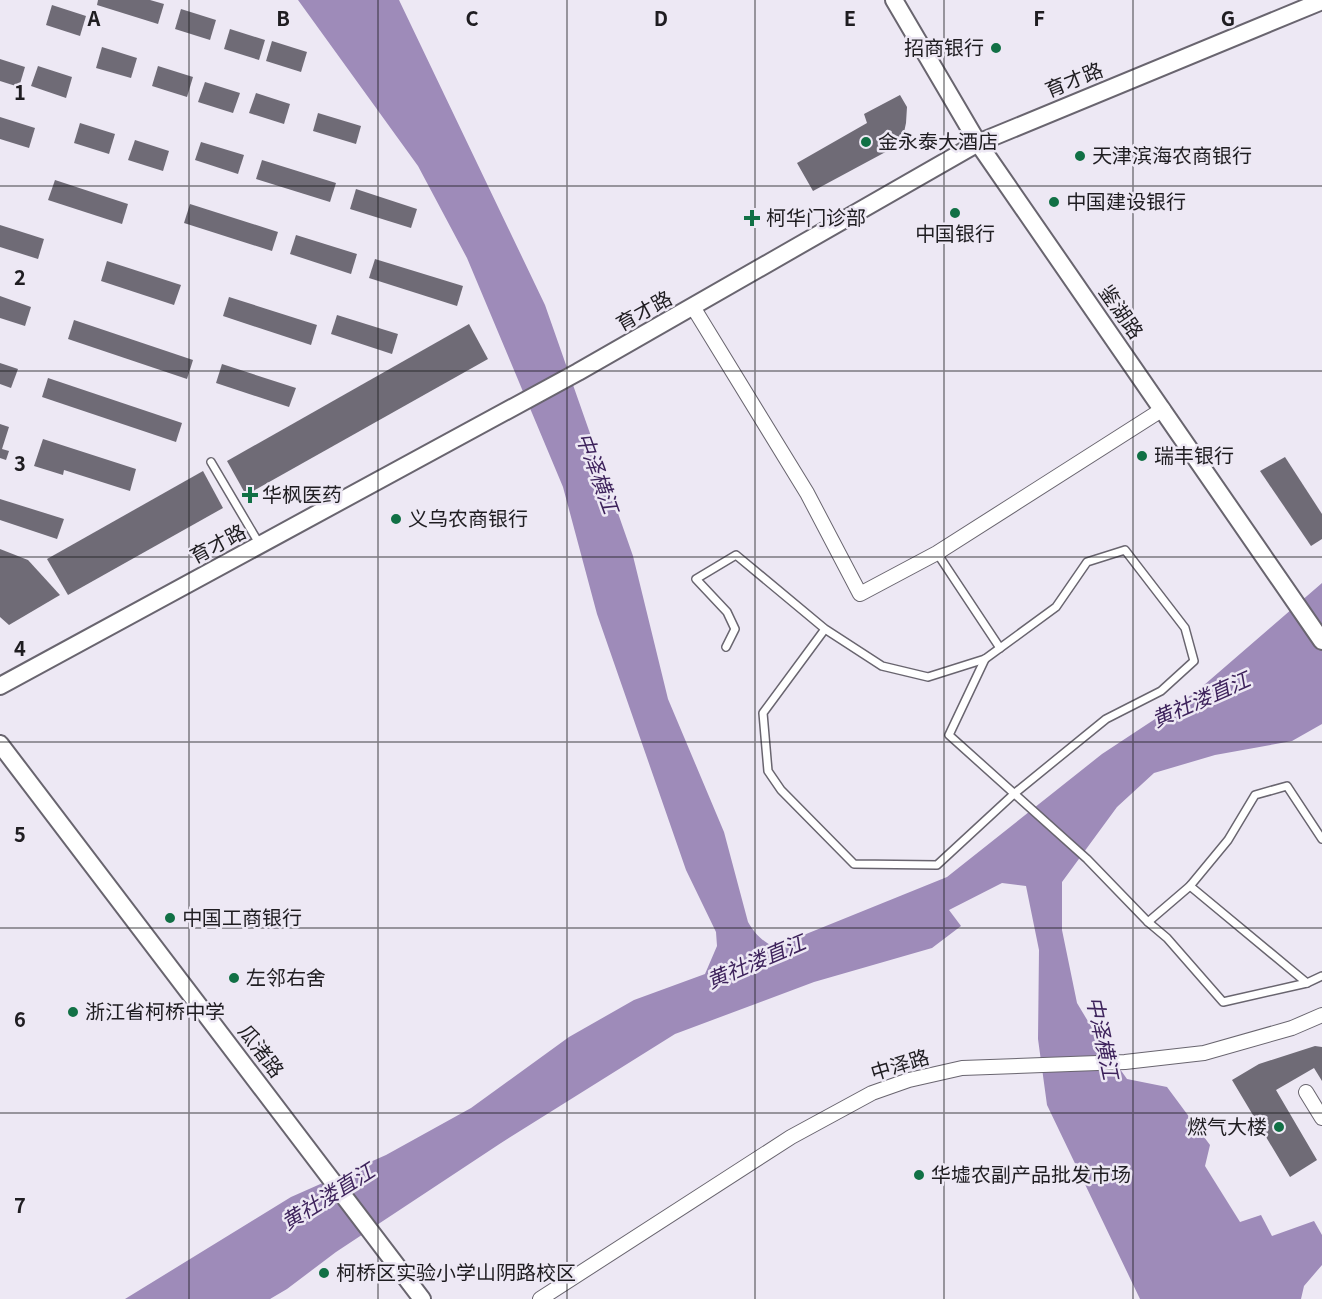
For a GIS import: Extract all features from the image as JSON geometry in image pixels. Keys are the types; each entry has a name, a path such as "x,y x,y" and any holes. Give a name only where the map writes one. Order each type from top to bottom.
{"street":[{"name":"鉴湖路","path":"894,0 978,143 1322,641"},
{"name":"育才路","path":"0,686 578,372 978,143 1322,1"},
{"path":"693,307 807,493 860,594 937,553 1163,409"},
{"name":"瓜渚路","path":"0,744 322,1164 422,1299"},
{"name":"中泽路","path":"540,1299 792,1137 872,1094 909,1080 962,1068 1125,1062 1204,1053 1292,1028 1322,1015"},
{"path":"1306,1092 1322,1118"}],"lane":[{"path":"211,462 260,545"},
{"path":"726,647 735,629 727,612 696,579 736,555 825,630 882,666 928,677 985,660 1056,607 1087,562 1125,549 1185,628 1194,661 1161,691 1106,719 1015,793 937,865 854,864 781,790 768,771 763,713 825,630"},
{"path":"937,553 1000,648"},
{"path":"985,660 949,735 1087,859 1148,922 1167,938 1223,1002 1307,983 1322,976"},
{"path":"1148,922 1190,886 1228,840 1255,795 1287,786 1322,839"},
{"path":"1190,886 1307,983"}],"water":[{"path":"298,0 399,0 545,305 633,556 668,699 724,832 748,922 759,937 770,945 774,947 947,877 1102,754 1196,692 1322,583 1322,724 1292,741 1215,755 1154,773 1117,807 1062,882 1062,930 1077,1003 1127,1079 1167,1087 1210,1145 1205,1166 1240,1222 1261,1215 1272,1236 1314,1221 1322,1235 1322,1265 1304,1286 1301,1299 1140,1299 1047,1105 1038,1039 1039,950 1026,886 1002,883 949,910 961,926 932,948 814,982 675,1034 501,1143 336,1252 270,1299 125,1299 291,1197 386,1155 471,1108 569,1037 634,1000 705,974 717,946 716,932 686,870 597,614 563,487 467,258 418,166"}],"building":[{"path":"98,0 150,0 164,4 158,24 97,5"},
{"path":"52,5 86,16 80,36 46,25"},
{"path":"181,9 216,20 210,40 175,29"},
{"path":"230,29 265,40 259,60 224,49"},
{"path":"272,41 307,52 301,72 266,61"},
{"path":"102,47 137,58 131,78 96,68"},
{"path":"0,59 25,67 19,87 0,81"},
{"path":"38,66 72,77 66,98 31,86"},
{"path":"158,66 193,77 187,97 152,86"},
{"path":"205,82 240,93 233,113 198,102"},
{"path":"256,93 290,104 284,124 249,113"},
{"name":"金永泰大酒店","path":"900,95 907,107 903,137 893,148 813,191 797,163 867,123 864,114"},
{"path":"318,113 361,126 356,144 313,131"},
{"path":"0,117 35,128 29,148 0,139"},
{"path":"80,123 115,134 109,154 74,143"},
{"path":"135,140 169,151 163,171 128,160"},
{"path":"201,142 244,155 238,174 195,160"},
{"path":"262,160 336,183 330,202 256,179"},
{"path":"55,180 128,204 122,224 48,200"},
{"path":"356,189 417,209 411,228 350,209"},
{"path":"190,204 278,232 272,251 184,223"},
{"path":"0,225 44,239 38,259 0,247"},
{"path":"296,235 357,254 351,274 290,254"},
{"path":"375,259 463,286 457,306 369,278"},
{"path":"107,261 181,285 174,305 101,281"},
{"path":"0,296 31,307 25,326 0,318"},
{"path":"229,297 317,325 311,345 223,316"},
{"path":"337,315 398,334 392,354 331,334"},
{"path":"74,320 193,360 187,379 68,339"},
{"path":"469,324 488,359 246,495 227,461"},
{"path":"0,363 18,369 11,388 0,384"},
{"path":"222,364 296,388 289,407 216,383"},
{"path":"48,378 182,423 176,442 42,397"},
{"path":"0,424 9,427 2,449 9,451 6,460 0,458"},
{"path":"43,439 136,469 130,491 64,470 63,475 34,466"},
{"path":"1285,457 1322,514 1322,539 1311,546 1260,471"},
{"path":"203,471 223,508 68,595 47,559"},
{"path":"0,499 64,519 57,539 0,520"},
{"path":"0,549 28,560 60,595 9,625 0,617"},
{"path":"1315,1046 1322,1047 1322,1081 1314,1068 1276,1090 1317,1160 1290,1177 1232,1080 1259,1064"}],"place":[{"name":"招商银行","path":"996,48"},
{"name":"金永泰大酒店","path":"866,142"},
{"name":"天津滨海农商银行","path":"1080,156"},
{"name":"中国建设银行","path":"1054,202"},
{"name":"中国银行","path":"955,213"},
{"name":"柯华门诊部","path":"752,218"},
{"name":"瑞丰银行","path":"1142,456"},
{"name":"华枫医药","path":"250,495"},
{"name":"义乌农商银行","path":"396,519"},
{"name":"中国工商银行","path":"170,918"},
{"name":"左邻右舍","path":"234,978"},
{"name":"浙江省柯桥中学","path":"73,1012"},
{"name":"燃气大楼","path":"1279,1127"},
{"name":"华墟农副产品批发市场","path":"919,1175"},
{"name":"柯桥区实验小学山阴路校区","path":"324,1273"}],"water label":[{"name":"中泽横江","path":"597,473"},
{"name":"黄社溇直江","path":"1201,700"},
{"name":"黄社溇直江","path":"756,962"},
{"name":"中泽横江","path":"1102,1038"},
{"name":"黄社溇直江","path":"328,1197"}]}
